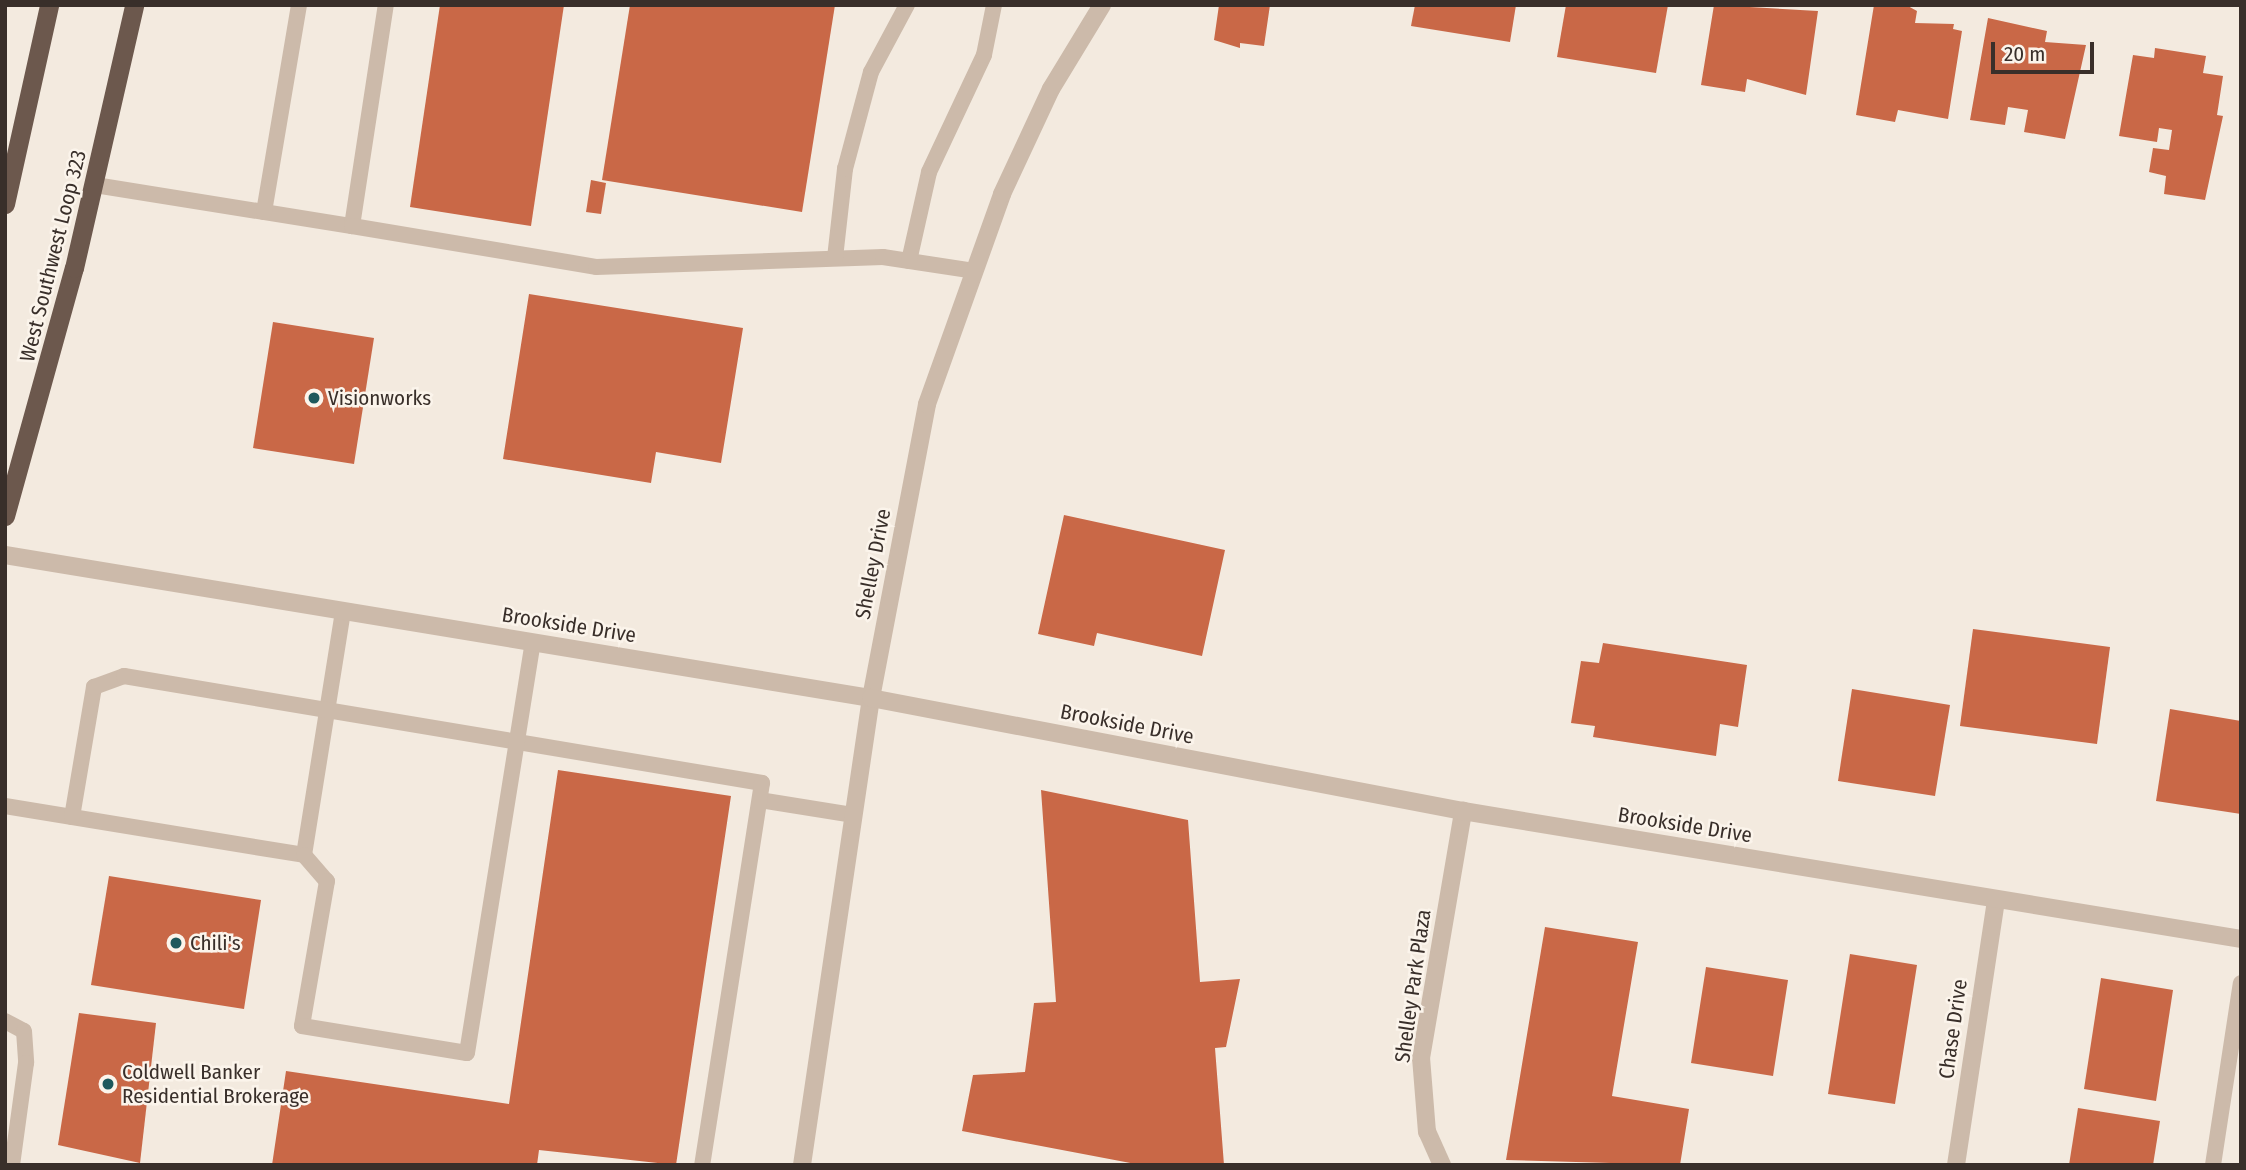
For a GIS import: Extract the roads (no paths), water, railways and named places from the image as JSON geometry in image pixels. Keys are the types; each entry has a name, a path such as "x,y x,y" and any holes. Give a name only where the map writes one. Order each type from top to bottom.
{"highway":[{"path":"5,204 49,5"},
{"name":"West Southwest Loop 323","path":"5,516 95,185 134,5"}],"street":[{"name":"Shelley Drive","path":"802,1165 872,698 927,404 974,271 1051,89 1102,5"},
{"name":"Brookside Drive","path":"5,555 872,698 1463,811 2241,939"},
{"name":"Shelley Park Plaza","path":"1442,1165 1427,1132 1421,1058 1463,811"},
{"name":"Chase Drive","path":"1956,1165 1996,899"}],"lane":[{"path":"264,212 299,5"},
{"path":"352,226 386,5"},
{"path":"835,258 845,169 871,72 907,5"},
{"path":"909,261 929,172 984,55 994,5"},
{"path":"95,185 596,267 835,258 909,261 974,271"},
{"path":"304,855 343,611"},
{"path":"5,806 304,855 327,881 302,1026 467,1053 533,642"},
{"path":"72,817 94,687 124,676 328,708 762,783 702,1165"},
{"path":"760,800 854,815"},
{"path":"2213,1165 2241,983"},
{"path":"5,1021 24,1031 26,1063 12,1165"}],"place":[{"name":"Visionworks","path":"314,398"},
{"name":"Chili's","path":"176,943"},
{"name":"Coldwell Banker Residential Brokerage","path":"108,1084"}]}
